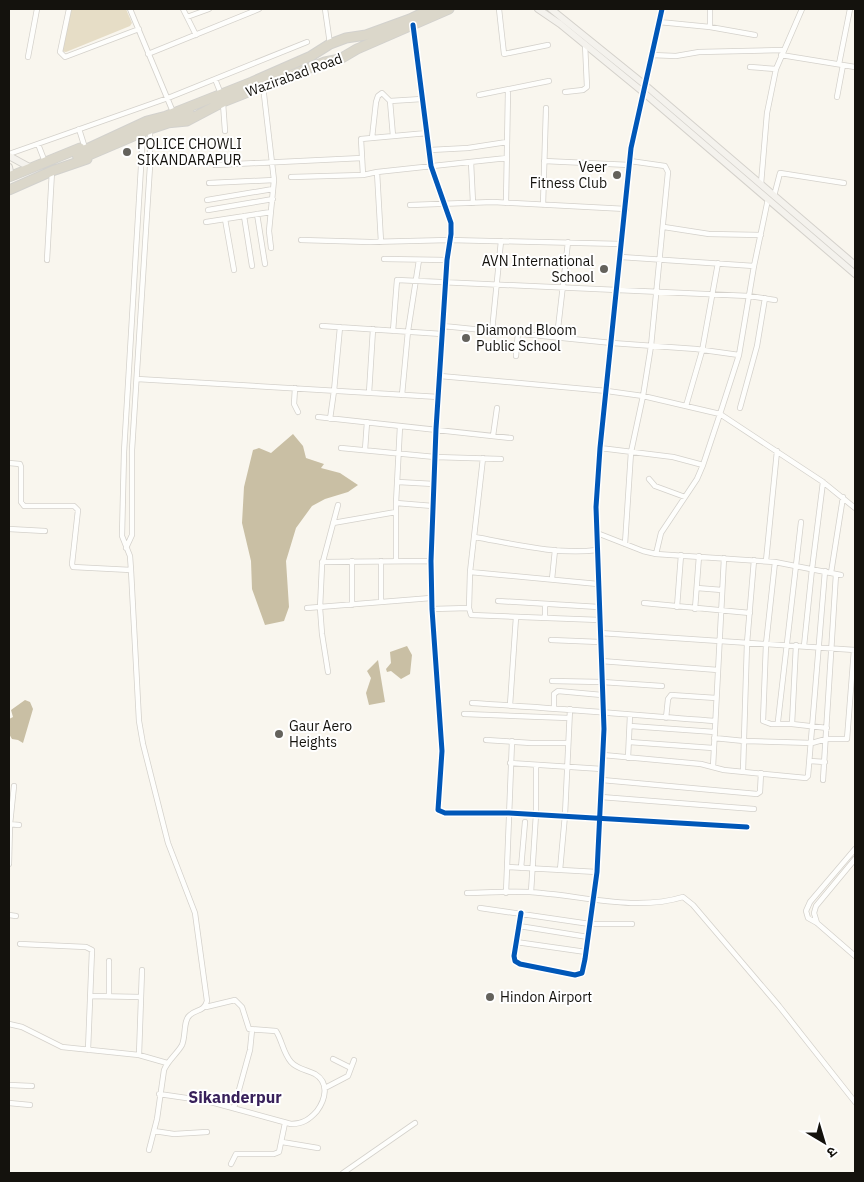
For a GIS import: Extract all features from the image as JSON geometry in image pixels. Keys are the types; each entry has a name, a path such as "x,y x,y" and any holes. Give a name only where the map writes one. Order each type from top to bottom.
{"highway":[{"name":"Wazirabad Road","path":"9,190 52,171 83,161 91,149 142,123 168,117 187,121 222,98 311,56 330,44 392,26 431,9"},
{"name":"Wazirabad Road","path":"222,98 264,86 325,62 340,59 449,9"},
{"path":"352,52 345,53 340,48 354,38"},
{"name":"Wazirabad Road","path":"9,173 31,168 147,130 168,117"}],"main road":[{"path":"538,9 644,89"},
{"path":"552,9 759,186 855,274"},
{"path":"9,155 31,168"},
{"path":"770,196 855,265"}],"street":[{"path":"28,57 37,9"},
{"path":"69,9 60,52 63,56 68,56 138,29"},
{"path":"130,9 168,98 168,117"},
{"path":"183,9 196,35"},
{"path":"186,17 209,9"},
{"path":"148,54 260,9"},
{"path":"326,9 330,44"},
{"path":"499,9 504,54 548,45"},
{"path":"521,913 514,959 517,963 575,975 579,975 584,971 597,872 603,755 596,507 600,448 630,163 662,9"},
{"path":"710,9 710,27"},
{"path":"759,186 767,113 776,69 802,9"},
{"path":"837,97 850,9"},
{"path":"659,22 710,27 755,35"},
{"path":"413,25 431,166 451,223 436,429 431,561 431,598 442,751 438,810 445,814 536,814 747,827"},
{"path":"9,155 168,98 307,42"},
{"path":"565,92 583,90 587,87 585,44"},
{"path":"652,55 676,56 699,52 782,52 855,67"},
{"path":"750,67 776,69"},
{"path":"215,80 222,98 225,131"},
{"path":"479,95 549,80"},
{"path":"264,86 274,180 269,231 271,248"},
{"path":"506,203 508,90"},
{"path":"372,138 378,96 382,93 390,101 392,136"},
{"path":"390,101 422,98"},
{"path":"543,205 546,108"},
{"path":"79,130 91,149"},
{"path":"147,130 131,349 122,536 130,556 139,721 143,744 168,843 195,913 207,998 206,1007"},
{"path":"126,548 132,535 132,450 150,166 147,130"},
{"path":"364,175 361,139 427,133"},
{"path":"430,150 468,148 507,142"},
{"path":"38,144 45,162"},
{"path":"214,165 362,158"},
{"path":"291,177 364,175 507,158"},
{"path":"544,161 630,163 662,165 668,168 661,259 651,346 631,452 625,544"},
{"path":"471,162 474,203"},
{"path":"47,260 52,171"},
{"path":"377,172 381,242"},
{"path":"656,554 661,533 685,497 703,465 720,414 739,355 754,266 770,196 780,173 844,183"},
{"path":"209,182 274,180"},
{"path":"207,200 273,189"},
{"path":"208,210 273,199"},
{"path":"410,205 506,203 626,209"},
{"path":"206,222 271,212"},
{"path":"257,214 265,264"},
{"path":"244,216 252,266"},
{"path":"225,219 234,270"},
{"path":"664,227 709,234 761,235"},
{"path":"301,240 381,242 449,240 622,244"},
{"path":"492,331 501,241"},
{"path":"557,337 568,242"},
{"path":"621,257 754,266"},
{"path":"384,259 447,260"},
{"path":"402,395 408,332 419,260"},
{"path":"686,406 702,351 718,263"},
{"path":"393,330 397,280 713,294 775,300"},
{"path":"740,408 755,356 766,298"},
{"path":"322,326 442,334"},
{"path":"443,326 739,355"},
{"path":"330,419 340,327"},
{"path":"369,393 373,329"},
{"path":"516,356 518,334"},
{"path":"131,349 138,350"},
{"path":"440,376 607,391 643,396 720,414 823,482 855,508"},
{"path":"137,379 439,397"},
{"path":"295,388 294,404 298,412"},
{"path":"493,436 497,408"},
{"path":"318,418 511,438"},
{"path":"365,450 367,422"},
{"path":"396,561 396,503 400,426"},
{"path":"341,448 435,457 501,459"},
{"path":"600,448 672,457 703,465"},
{"path":"766,561 777,451"},
{"path":"483,458 470,572 469,608 471,615 600,620"},
{"path":"9,463 20,464 21,502 24,506 77,507 73,567 131,570"},
{"path":"649,480 655,486 685,497"},
{"path":"398,482 434,484"},
{"path":"804,646 823,482"},
{"path":"823,780 836,574 843,497"},
{"path":"396,503 433,506"},
{"path":"328,672 320,608 322,562 338,505"},
{"path":"333,523 396,512"},
{"path":"778,722 801,522"},
{"path":"9,529 45,531"},
{"path":"597,533 656,554 766,561 836,574"},
{"path":"474,537 555,550 584,552 597,550"},
{"path":"552,579 555,550"},
{"path":"676,607 681,555"},
{"path":"695,608 699,556"},
{"path":"713,767 724,558"},
{"path":"743,771 747,643 754,560"},
{"path":"352,561 352,605"},
{"path":"381,561 381,602"},
{"path":"322,562 431,561"},
{"path":"775,562 766,644 763,720 771,724 827,728"},
{"path":"603,755 701,764 806,778 809,774 812,743 825,571"},
{"path":"470,572 598,584"},
{"path":"697,588 722,590"},
{"path":"306,608 431,598"},
{"path":"498,601 599,607"},
{"path":"545,604 545,618"},
{"path":"644,604 750,613"},
{"path":"432,609 469,608"},
{"path":"510,705 516,617"},
{"path":"600,633 854,650 847,739 826,739 812,743 714,738"},
{"path":"551,640 600,642"},
{"path":"792,724 796,645"},
{"path":"601,661 718,670"},
{"path":"552,681 662,686"},
{"path":"554,708 554,694 558,691 602,695"},
{"path":"666,718 668,699 671,695 716,698"},
{"path":"472,703 715,721"},
{"path":"560,870 565,816 570,709"},
{"path":"464,714 569,718"},
{"path":"628,758 630,715"},
{"path":"630,726 715,732"},
{"path":"486,740 568,743"},
{"path":"506,892 512,742"},
{"path":"629,742 714,748"},
{"path":"810,761 824,762"},
{"path":"510,763 602,770"},
{"path":"531,892 536,814 536,765"},
{"path":"602,780 757,794 760,792 761,773"},
{"path":"9,864 9,824 14,786"},
{"path":"601,797 754,809"},
{"path":"521,868 524,822"},
{"path":"9,824 19,825"},
{"path":"855,849 810,902 806,911 808,918 817,923 855,956"},
{"path":"817,923 814,910 855,859"},
{"path":"506,867 597,872"},
{"path":"467,893 531,892 635,902 667,902 683,897 693,905 779,1006 855,1102"},
{"path":"480,908 590,924 632,924"},
{"path":"806,911 814,910"},
{"path":"9,915 16,916"},
{"path":"519,926 588,937"},
{"path":"516,942 586,952"},
{"path":"20,944 89,948 93,953 88,1050"},
{"path":"109,961 109,996"},
{"path":"139,1055 142,970"},
{"path":"91,996 141,997"},
{"path":"149,1150 154,1131 159,1094 167,1063 182,1045 189,1015 206,1007 231,1000 238,1001 242,1007 247,1027 252,1030 276,1031 290,1061 319,1077 325,1088 325,1098 310,1118 299,1124 285,1123 198,1099 159,1094"},
{"path":"9,1024 22,1027 62,1047 139,1055 167,1063"},
{"path":"234,1108 250,1050 252,1030"},
{"path":"333,1059 352,1068"},
{"path":"325,1088 348,1076 354,1060"},
{"path":"9,1085 32,1086"},
{"path":"9,1103 30,1105"},
{"path":"231,1164 236,1154 277,1154 282,1142 285,1123"},
{"path":"343,1173 415,1123"},
{"path":"154,1131 174,1134 206,1132"},
{"path":"282,1142 318,1148"}],"shaded area":[{"path":"67,9 126,9 132,23 130,26 66,52 60,51"},
{"path":"293,434 303,446 306,458 324,464 321,468 340,473 358,485 348,492 325,499 312,506 296,528 286,561 289,607 284,621 265,625 252,589 251,561 242,523 244,487 253,450 259,448 271,453"},
{"path":"407,646 412,655 410,674 401,679 391,671 387,672 386,669 391,663 390,652"},
{"path":"378,660 385,702 369,705 366,693 371,678 367,671"},
{"path":"25,700 30,702 33,709 23,743 12,739 9,734 9,719 13,717 11,710"}],"cycle path":[{"path":"521,913 514,956 515,961 520,964 575,975 582,973 597,872 604,729 596,507 600,448 631,148 662,9"},
{"path":"413,25 431,166 451,223 436,429 431,561 432,609 442,751 438,810 445,813 509,813 747,827"}],"place":[{"name":"POLICE CHOWLI SIKANDARAPUR","path":"127,152"},
{"name":"Veer Fitness Club","path":"617,175"},
{"name":"AVN International School","path":"604,269"},
{"name":"Diamond Bloom Public School","path":"466,338"},
{"name":"Gaur Aero Heights","path":"279,734"},
{"name":"Hindon Airport","path":"490,997"}],"district":[{"name":"Sikanderpur","path":"235,1097"}]}
